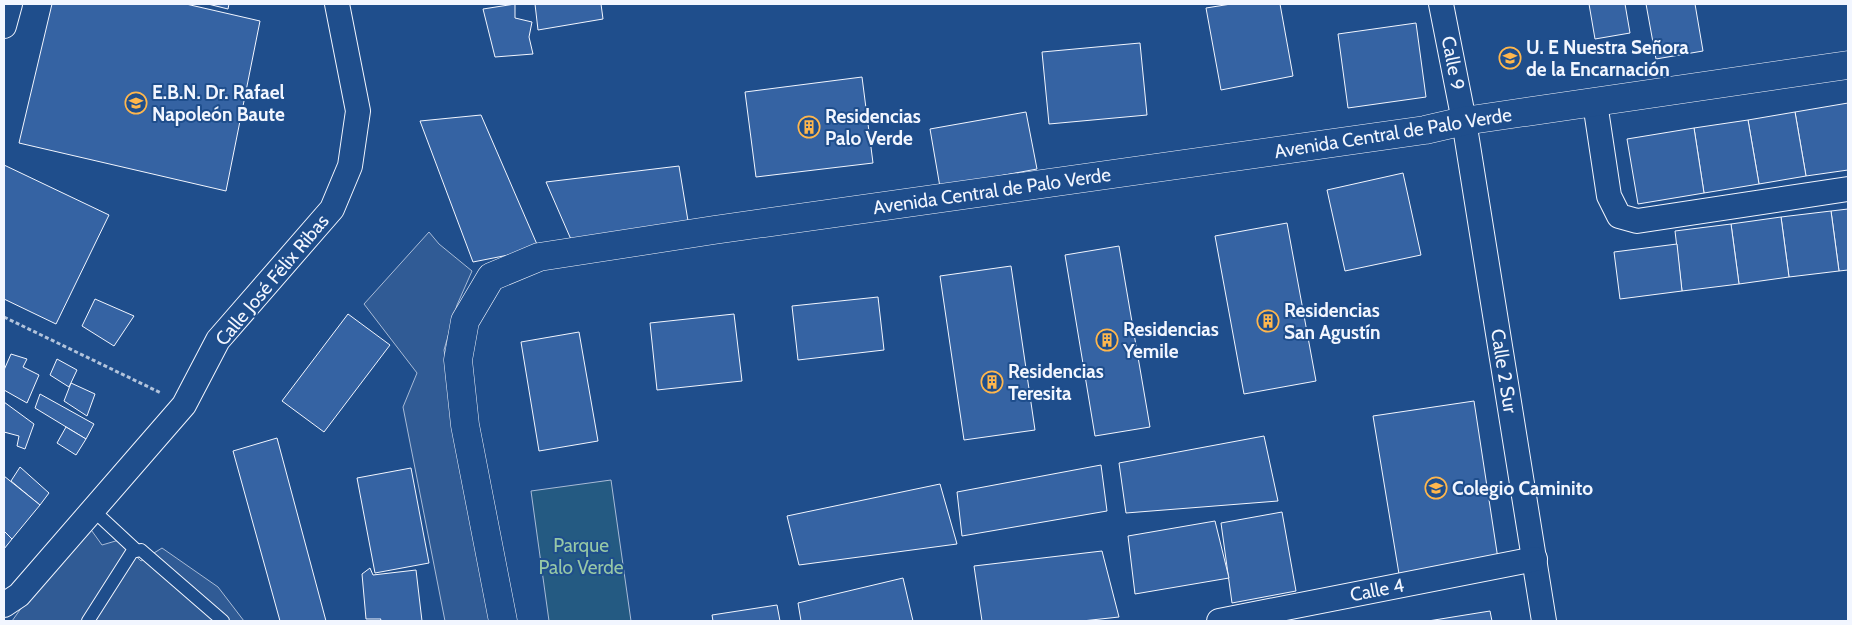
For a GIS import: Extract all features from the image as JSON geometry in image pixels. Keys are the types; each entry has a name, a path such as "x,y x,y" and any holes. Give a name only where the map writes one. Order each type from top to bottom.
{"street":[{"path":"4,26 10,4"},
{"name":"Calle José Félix Ribas","path":"4,605 20,595 184,404 218,340 332,209 350,166 358,111 337,4"},
{"name":"Calle 9","path":"1441,4 1464,121"},
{"name":"Avenida Central de Palo Verde","path":"503,621 465,425 458,360 465,321 491,278 539,257 714,230 1406,132 1464,121 1848,65"},
{"path":"1596,103 1609,196 1619,216 1637,222 1848,189"},
{"name":"Calle 2 Sur","path":"1464,121 1544,621"},
{"name":"Calle 4","path":"1219,621 1535,559"}],"lane":[{"path":"93,510 136,550 141,550 223,621"},
{"path":"88,621 132,552 136,550"}],"path":[{"path":"4,317 184,404"}],"green space":[{"name":"Parque Palo Verde","path":"611,480 631,621 549,621 531,491"}],"shaded area":[{"path":"429,232 439,244 472,271 457,305 444,350 494,621 445,621 403,407 417,373 364,304"},
{"path":"84,520 102,545 119,540 141,561 162,548 218,587 244,621 12,621"}],"building":[{"name":"E.B.N. Dr. Rafael Napoleón Baute","path":"52,4 186,4 260,21 226,191 19,143"},
{"path":"208,4 229,4 228,9"},
{"path":"515,4 515,18 532,22 529,37 533,54 495,57 483,9"},
{"path":"535,4 601,4 603,19 538,30"},
{"path":"1231,4 1280,4 1293,76 1221,90 1206,8"},
{"path":"1589,4 1625,4 1630,33 1595,39"},
{"path":"1646,4 1695,4 1703,51 1656,59"},
{"path":"1416,23 1426,97 1348,108 1338,34"},
{"path":"1140,43 1147,115 1049,124 1042,52"},
{"name":"Residencias Palo Verde","path":"862,77 873,163 756,177 745,92"},
{"path":"1848,103 1848,170 1806,176 1795,112"},
{"path":"1026,112 1037,169 940,187 930,129"},
{"path":"1795,112 1806,176 1759,184 1748,120"},
{"path":"481,115 539,249 473,262 420,121"},
{"path":"1748,120 1759,184 1704,193 1694,128"},
{"path":"1694,128 1704,193 1638,204 1627,139"},
{"path":"4,165 109,215 56,324 4,299"},
{"path":"679,166 689,227 573,244 546,182"},
{"path":"1403,173 1421,255 1345,271 1327,190"},
{"path":"1848,209 1848,270 1839,271 1831,211"},
{"path":"1831,211 1839,271 1789,277 1781,217"},
{"path":"1781,217 1789,277 1739,284 1731,224"},
{"name":"Residencias San Agustín","path":"1287,223 1316,381 1244,394 1215,236"},
{"path":"1731,224 1739,284 1682,291 1675,231"},
{"path":"1677,244 1682,291 1620,299 1614,252"},
{"name":"Residencias Yemile","path":"1119,246 1150,427 1095,436 1065,255"},
{"name":"Residencias Teresita","path":"1011,266 1035,430 964,440 940,276"},
{"path":"878,297 884,350 798,360 792,306"},
{"path":"95,299 134,316 114,346 82,326"},
{"path":"348,314 390,345 324,432 282,401"},
{"path":"734,314 742,381 657,390 650,323"},
{"path":"579,332 598,441 539,451 521,342"},
{"path":"11,354 27,359 23,367 39,375 27,403 4,390 4,370"},
{"path":"57,359 77,370 69,387 50,375"},
{"path":"71,383 95,394 87,416 64,401"},
{"path":"40,394 94,424 86,439 35,408"},
{"name":"Colegio Caminito","path":"1474,401 1498,559 1399,574 1373,416"},
{"path":"4,402 34,424 25,449 17,446 19,436 4,432"},
{"path":"66,427 86,439 76,455 57,443"},
{"path":"1264,436 1278,501 1126,513 1119,463"},
{"path":"277,438 326,621 280,621 233,451"},
{"path":"1101,465 1107,511 962,536 957,492"},
{"path":"20,467 49,493 40,505 11,481"},
{"path":"411,468 429,563 375,573 357,478"},
{"path":"4,476 40,505 12,539 4,531"},
{"path":"940,484 957,544 799,565 787,516"},
{"path":"1282,512 1296,591 1232,603 1221,523"},
{"path":"1215,521 1229,578 1135,594 1128,536"},
{"path":"4,531 12,539 4,549"},
{"path":"1102,551 1119,617 1082,621 982,621 974,566"},
{"path":"370,568 373,575 416,570 422,621 366,619 362,574"},
{"path":"903,578 913,621 801,621 798,603"},
{"path":"777,605 780,621 713,621 712,615"},
{"path":"1490,611 1492,621 1428,621"}],"place":[{"name":"U. E Nuestra Señora de la Encarnación","path":"1510,58"},
{"name":"E.B.N. Dr. Rafael Napoleón Baute","path":"136,103"},
{"name":"Residencias Palo Verde","path":"809,127"},
{"name":"Residencias San Agustín","path":"1268,321"},
{"name":"Residencias Yemile","path":"1107,340"},
{"name":"Residencias Teresita","path":"992,382"},
{"name":"Colegio Caminito","path":"1436,488"}]}
